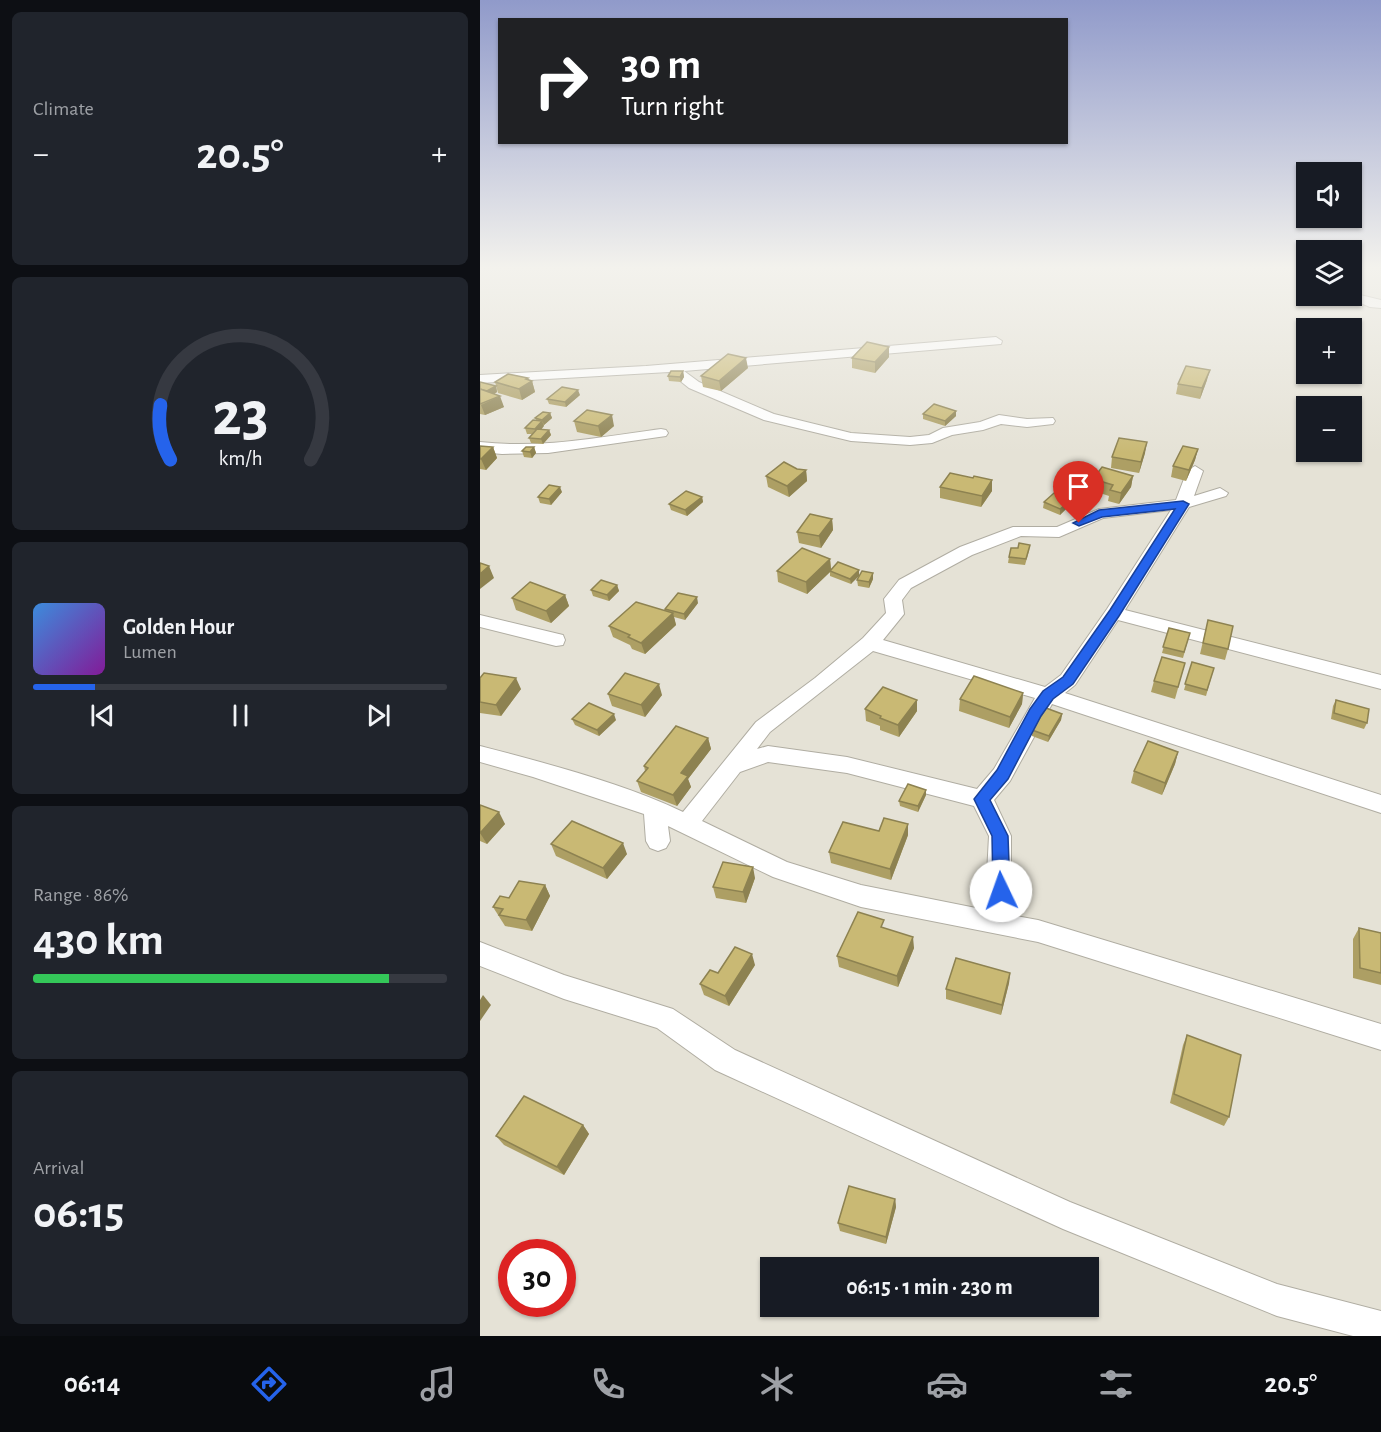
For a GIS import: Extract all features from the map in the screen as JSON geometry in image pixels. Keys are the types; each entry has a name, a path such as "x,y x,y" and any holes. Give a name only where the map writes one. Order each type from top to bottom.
{"street":[{"path":"480,379 672,368 996,341"},
{"path":"672,368 694,385 769,417 851,437 910,441 932,439 948,431 983,426 999,419 1027,423 1048,421"},
{"path":"480,447 507,450 546,448 661,433"},
{"path":"982,799 1002,775 1035,712 1048,695 1068,680 1114,613 1183,504 1195,471"},
{"path":"687,824 763,727 822,683 870,643 895,614 893,599 906,584 966,551 1019,531 1059,532 1099,514 1183,504 1220,493"},
{"path":"1114,613 1381,682"},
{"path":"480,621 556,640"},
{"path":"870,643 1048,695 1381,804"},
{"path":"480,754 535,769 655,809 781,870 851,893 1038,931 1381,1037"},
{"path":"733,766 768,754 847,765 982,799 1000,836 999,874 1005,924"},
{"path":"655,809 658,841"},
{"path":"480,954 564,987 664,1018 725,1060 1063,1214 1277,1300 1381,1327"}],"building":[{"path":"867,342 889,347 875,362 852,358"},
{"path":"728,354 746,358 719,381 701,376"},
{"path":"1186,366 1210,370 1202,388 1178,384"},
{"path":"671,371 683,371 680,377 668,376"},
{"path":"508,374 532,381 519,389 495,382"},
{"path":"480,382 496,386 487,391 480,389"},
{"path":"562,387 578,390 565,402 547,399"},
{"path":"480,389 500,396 480,404"},
{"path":"934,404 956,411 945,421 923,414"},
{"path":"587,410 612,415 598,426 574,421"},
{"path":"543,412 550,413 542,420 535,418"},
{"path":"533,420 542,421 535,429 525,428"},
{"path":"537,429 549,430 541,439 529,438"},
{"path":"1119,438 1147,442 1141,462 1112,457"},
{"path":"480,446 493,447 481,459 480,459"},
{"path":"1183,446 1198,449 1189,470 1173,466"},
{"path":"526,447 534,447 530,452 522,451"},
{"path":"784,462 797,469 806,470 787,486 766,476"},
{"path":"1102,467 1133,476 1121,493 1110,490 1113,485 1093,479"},
{"path":"950,473 992,480 982,496 940,487"},
{"path":"549,485 560,487 549,499 538,497"},
{"path":"686,491 702,497 685,510 669,504"},
{"path":"1054,493 1071,500 1060,509 1044,502"},
{"path":"810,514 832,519 819,536 797,532"},
{"path":"1019,543 1030,545 1026,559 1009,557 1011,548 1018,548"},
{"path":"802,548 830,559 806,582 777,571"},
{"path":"838,562 859,570 850,579 830,571"},
{"path":"480,563 489,566 480,574"},
{"path":"862,571 873,573 869,582 857,580"},
{"path":"601,580 617,585 607,595 591,590"},
{"path":"530,582 565,595 546,611 512,598"},
{"path":"678,593 697,597 684,614 665,609"},
{"path":"636,602 673,613 641,643 628,637 630,635 609,626"},
{"path":"1208,620 1233,626 1228,649 1203,643"},
{"path":"1169,628 1190,633 1184,652 1163,647"},
{"path":"1162,657 1185,663 1178,687 1154,681"},
{"path":"1192,662 1214,668 1207,690 1185,684"},
{"path":"484,673 516,678 496,705 480,702 480,678"},
{"path":"625,673 659,684 641,705 608,694"},
{"path":"974,676 1023,693 1010,717 960,699"},
{"path":"883,687 917,700 898,725 865,709"},
{"path":"1336,700 1369,709 1367,723 1334,713"},
{"path":"589,703 614,714 597,730 572,719"},
{"path":"1046,708 1062,714 1049,736 1032,730"},
{"path":"676,726 708,738 681,773 688,776 673,795 637,781 648,768 644,766"},
{"path":"1148,741 1178,752 1165,783 1134,771"},
{"path":"908,784 926,790 918,806 899,801"},
{"path":"480,805 499,812 480,833"},
{"path":"884,818 908,824 890,869 829,852 843,822 879,831"},
{"path":"572,821 623,843 603,868 551,844"},
{"path":"723,862 753,867 743,892 713,887"},
{"path":"519,881 545,885 526,920 499,915 503,909 493,907 500,896 509,898"},
{"path":"858,912 884,920 881,927 913,937 897,976 837,956"},
{"path":"1359,928 1381,933 1381,973 1360,968"},
{"path":"735,947 752,954 725,996 700,984 710,970 718,973"},
{"path":"956,958 1010,973 1002,1005 946,989"},
{"path":"1187,1035 1241,1055 1229,1117 1174,1094"},
{"path":"524,1096 583,1125 557,1167 496,1136"},
{"path":"849,1186 895,1199 886,1237 838,1223"}],"route":[{"path":"1001,891 1000,836 982,799 1002,775 1035,712 1048,695 1068,680 1114,613 1183,504 1099,514 1079,523"}]}
